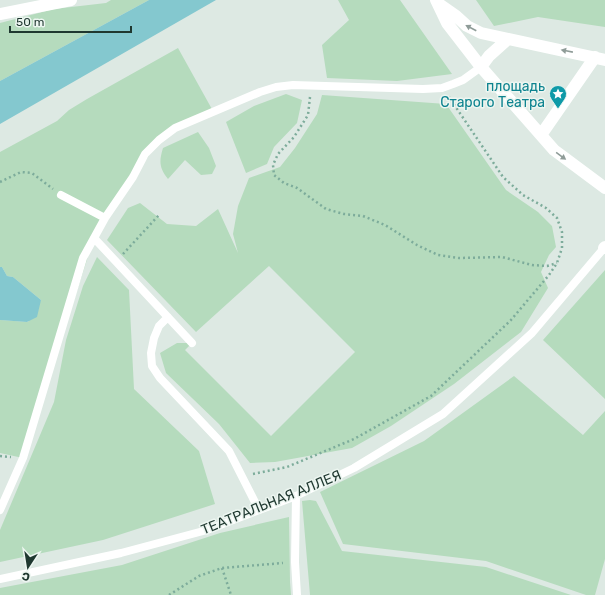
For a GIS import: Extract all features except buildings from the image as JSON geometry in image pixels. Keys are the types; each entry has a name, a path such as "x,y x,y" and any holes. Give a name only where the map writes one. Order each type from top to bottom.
{"street":[{"path":"0,14 69,0"},
{"path":"437,2 467,26 481,32 600,58 541,135"},
{"path":"437,2 447,23 481,67 554,150 605,188"},
{"path":"481,67 489,56 508,39"}],"lane":[{"path":"0,510 23,458 83,258 105,218 133,177 145,154 159,140 175,128 260,92 276,87 293,85 423,90 442,88 463,80 481,67"},
{"path":"61,195 105,218"},
{"path":"94,238 192,343"},
{"name":"ТЕАТРАЛЬНАЯ АЛЛЕЯ","path":"0,579 121,553 207,530 296,496 354,468 443,414 532,333 604,248"},
{"path":"168,317 159,326 154,338 151,353 152,366 160,378 230,451 259,510"},
{"path":"296,496 294,562 297,595"}],"path":[{"path":"310,86 308,115 294,137 278,154 273,165 274,175 284,183 297,188 326,209 344,214 363,216 384,225 417,245 438,255 459,258 502,257 532,265 547,266 557,263"},
{"path":"242,476 287,467 354,439 431,396 512,320 549,276 557,263 562,248 562,232 556,218 546,208 522,195 504,177 442,88"},
{"path":"0,182 21,172 32,173 61,195"},
{"path":"116,261 159,215"},
{"path":"168,595 199,576 222,568 294,562"},
{"path":"222,568 231,595"}],"green space":[{"path":"111,0 149,0 0,81 0,23 54,9 106,3"},
{"path":"338,0 400,0 452,74 397,81 327,78 322,45 349,20"},
{"path":"476,0 605,0 605,27 538,17 494,26"},
{"path":"178,48 213,111 159,140 94,238 23,458 0,453 0,320 28,322 41,300 13,277 7,276 2,267 0,267 0,152 57,121 69,110 87,99"},
{"path":"286,94 302,100 297,123 274,147 267,164 246,173 226,122 254,106"},
{"path":"322,95 446,104 506,190 538,212 552,226 556,247 549,255 541,272 548,288 521,332 454,384 391,426 352,448 275,462 250,463 219,424 166,373 160,353 177,343 192,343 185,350 271,436 355,352 269,266 196,332 107,240 128,208 140,203 167,224 196,226 218,209 238,253 233,234 238,206 249,178 280,167 295,148 317,114"},
{"path":"198,132 209,148 216,166 212,174 201,175 185,160 168,179 161,168 163,148"},
{"path":"97,257 129,290 134,389 199,451 215,504 103,540 0,562 0,530 54,402 66,340 83,286"},
{"path":"605,270 605,399 543,340"},
{"path":"514,376 583,435 605,411 605,559 595,595 586,595 486,561 343,544 320,492 424,441"},
{"path":"302,501 316,501 342,551 486,567 571,595 310,595"},
{"path":"289,517 291,595 0,595 0,588 122,565 220,533"}],"water":[{"path":"149,0 216,0 0,124 0,81"},
{"path":"0,267 2,267 7,276 13,277 41,300 37,317 27,322 0,320"}],"place":[{"name":"площадь Старого Театра","path":"558,109"}]}
